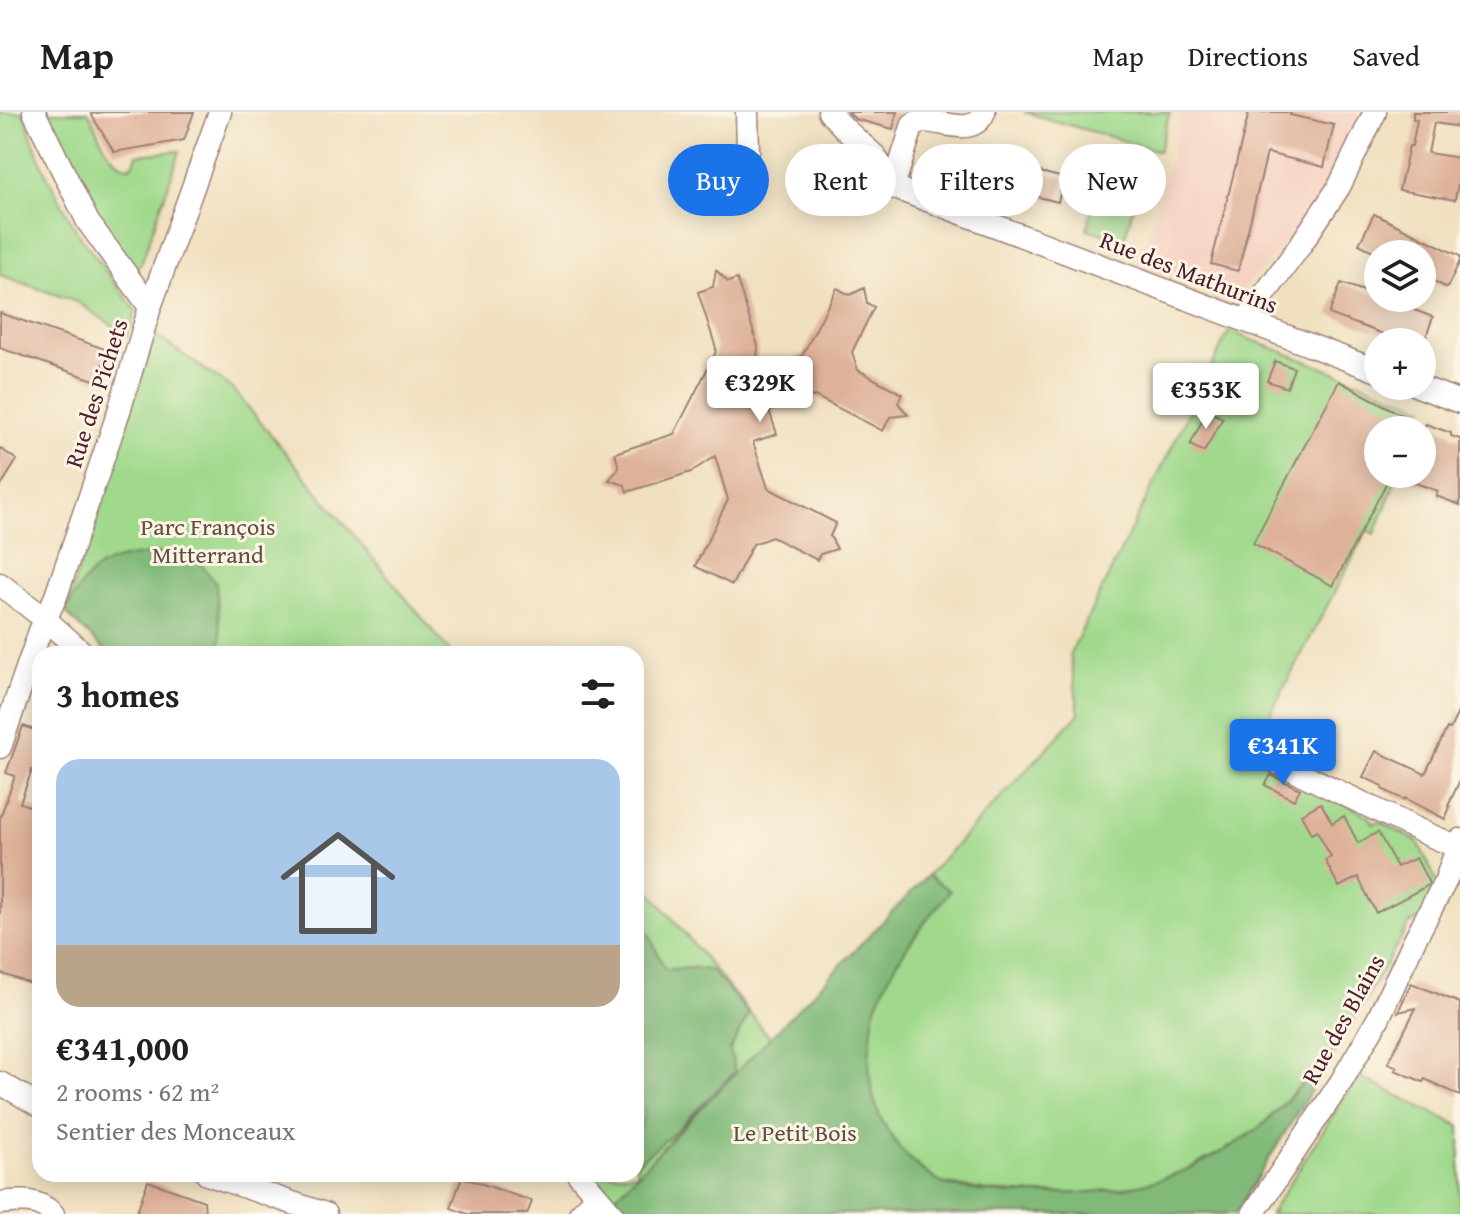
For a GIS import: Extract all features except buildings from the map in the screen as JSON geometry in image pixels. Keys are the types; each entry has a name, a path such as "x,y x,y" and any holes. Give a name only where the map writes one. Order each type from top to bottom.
{"street":[{"name":"Rue des Pichets","path":"34,112 88,222 150,307 120,408 56,596 36,646"},
{"path":"150,307 220,112"},
{"path":"747,112 748,144"},
{"path":"829,112 862,144"},
{"path":"896,178 918,117 925,115 964,124 975,123 984,112"},
{"path":"1245,321 1339,187 1375,112"},
{"name":"Rue des Mathurins","path":"896,188 1364,366"},
{"path":"1436,393 1460,402"},
{"path":"0,584 75,646"},
{"name":"Rue des Pichets","path":"0,747 32,656"},
{"path":"1260,754 1459,845"},
{"name":"Rue des Blains","path":"1253,1214 1341,1082 1378,1019 1446,880 1459,845"},
{"path":"0,1083 32,1101"},
{"path":"231,1182 325,1214"},
{"path":"580,1214 605,1206 585,1182"},
{"path":"0,1203 36,1202 53,1214"}],"shaded area":[{"path":"1183,112 1362,112 1320,200 1237,296 1226,297 1140,265 1154,216 1166,216 1166,172"}],"green space":[{"path":"0,112 23,112 43,168 77,232 136,311 128,336 77,302 0,275"},
{"path":"43,112 88,112 109,153 122,165 130,167 137,155 180,151 141,264 136,268 95,220"},
{"path":"1024,112 1170,112 1161,144 1135,144"},
{"path":"1090,216 1131,216 1124,240 1087,229"},
{"path":"1229,331 1364,384 1364,400 1406,400 1424,407 1420,416 1364,416 1364,488 1393,488 1375,534 1367,530 1249,754 1369,816 1373,824 1379,821 1418,842 1439,886 1423,917 1409,924 1340,1043 1263,1125 1232,1146 1188,1169 1151,1183 1112,1190 1036,1194 989,1191 941,1183 902,1151 876,1109 869,1078 874,1010 910,940 949,891 928,875 1079,714 1070,654"},
{"name":"Parc François Mitterrand","path":"155,335 233,389 445,646 101,646 67,614 66,609"},
{"path":"157,553 197,559 216,584 221,640 218,646 101,646 67,614 66,609 81,585 94,571 110,562"},
{"name":"Le Petit Bois","path":"928,875 950,891 899,960 883,991 875,1011 869,1055 872,1090 882,1121 901,1150 944,1184 1012,1194 1052,1194 1104,1191 1172,1175 1226,1149 1265,1123 1340,1043 1235,1214 632,1214 614,1198 630,1182 644,1182 644,1167"},
{"path":"644,884 770,1038 644,1167"},
{"path":"644,924 665,969 711,970 749,1014 730,1050 735,1072 674,1133 644,1157"},
{"path":"1358,1076 1460,1126 1460,1214 1270,1214"},
{"path":"599,1182 630,1182 614,1198"}]}
